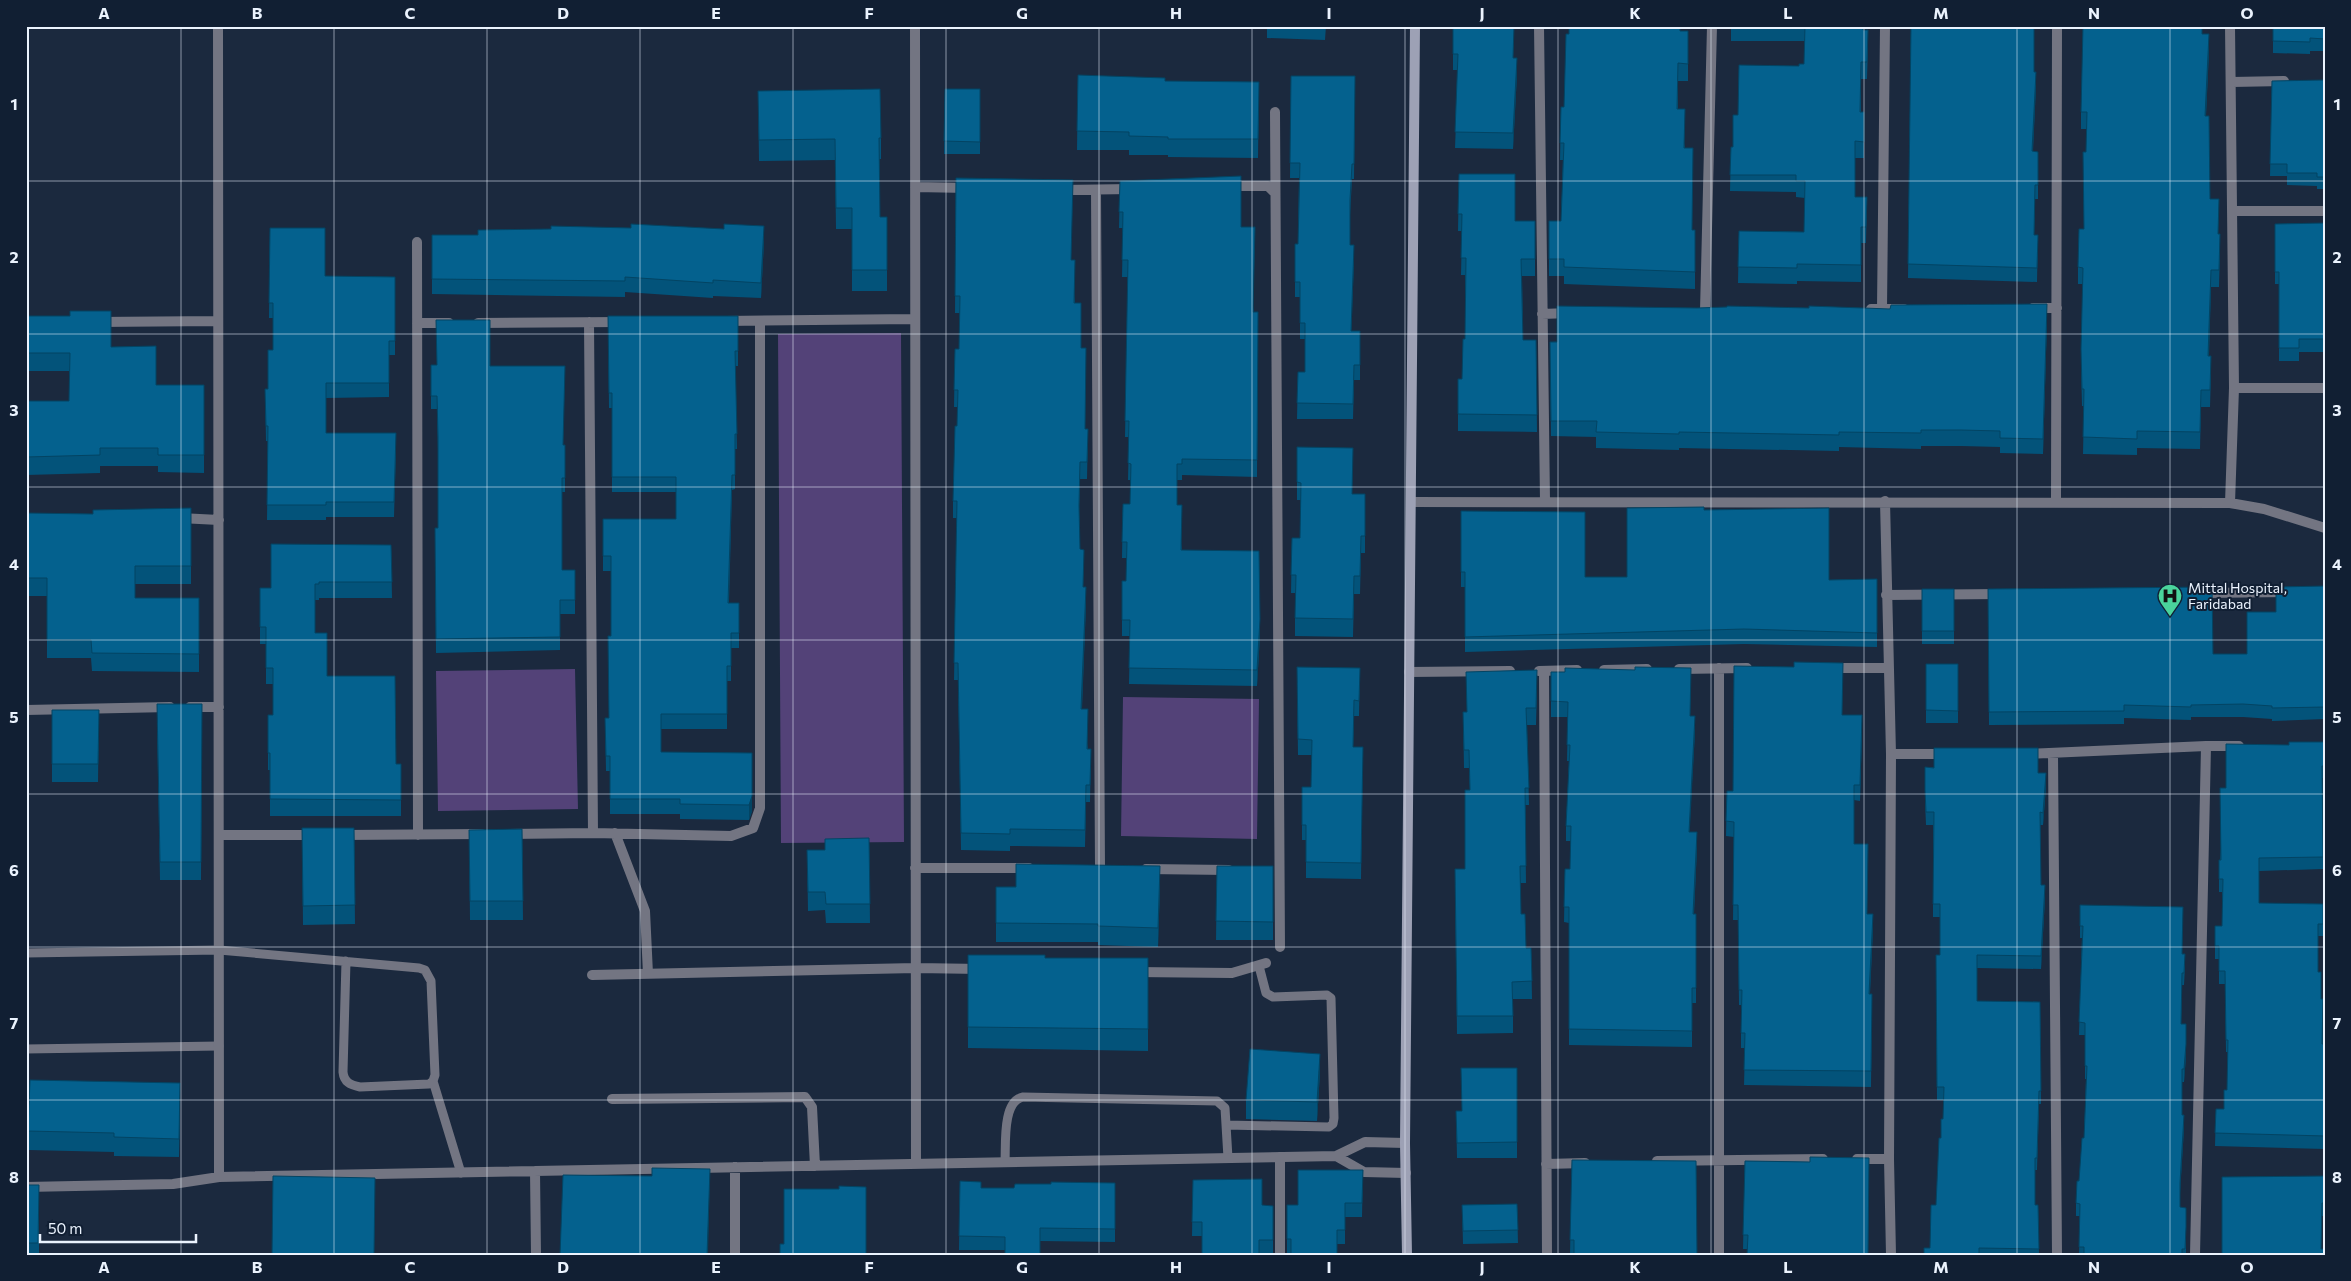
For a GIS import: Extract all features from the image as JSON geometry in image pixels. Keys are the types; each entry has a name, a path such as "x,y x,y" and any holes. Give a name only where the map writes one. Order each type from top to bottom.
{"street":[{"path":"218,26 219,1177"},
{"path":"915,26 916,1164"},
{"path":"1407,1255 1405,1143 1415,26"},
{"path":"1539,26 1544,501"},
{"path":"1705,311 1712,26"},
{"path":"1882,309 1885,26"},
{"path":"2056,501 2058,26"},
{"path":"2230,26 2234,388 2230,503"},
{"path":"2232,82 2297,81"},
{"path":"1275,112 1276,871 1280,947"},
{"path":"1216,186 1268,186 1275,193"},
{"path":"915,187 982,188"},
{"path":"1049,190 1146,189"},
{"path":"1096,191 1100,868"},
{"path":"2233,211 2325,211"},
{"path":"417,242 418,835"},
{"path":"2018,308 2057,308"},
{"path":"1863,309 1912,309"},
{"path":"1542,314 1581,313"},
{"path":"713,321 915,319"},
{"path":"219,835 592,833 731,836 753,828 760,808 760,320"},
{"path":"86,322 218,321"},
{"path":"589,322 592,833"},
{"path":"417,323 627,322"},
{"path":"2234,388 2325,388"},
{"path":"1885,501 1891,754 1890,1255"},
{"path":"1412,502 2056,501 2230,503 2264,509 2325,528"},
{"path":"168,518 219,520"},
{"path":"2185,593 2305,592"},
{"path":"1886,595 2016,594"},
{"path":"1719,668 1719,1255"},
{"path":"1409,672 1757,668"},
{"path":"1823,668 1888,668"},
{"path":"1544,671 1547,1255"},
{"path":"26,710 219,707"},
{"path":"2195,1255 2206,746"},
{"path":"2016,754 2246,746"},
{"path":"1891,754 1959,754"},
{"path":"2053,754 2057,1255"},
{"path":"615,834 645,911 648,974"},
{"path":"916,868 1041,868"},
{"path":"1138,869 1242,870"},
{"path":"1123,972 1232,973 1262,964"},
{"path":"592,975 916,968 995,970"},
{"path":"612,1099 805,1097 812,1108 815,1166"},
{"path":"26,1187 173,1184 219,1177 1336,1156 1365,1142 1405,1143"},
{"path":"1336,1156 1364,1172 1406,1173"},
{"path":"1280,1157 1280,1255"},
{"path":"1642,1162 1831,1159"},
{"path":"1850,1159 1889,1159"},
{"path":"1546,1164 1594,1162"},
{"path":"735,1167 735,1255"},
{"path":"535,1171 536,1255"}],"lane":[{"path":"26,953 219,950 420,968 428,974 431,981 433,1081 461,1173"},
{"path":"346,961 343,1072 346,1080 349,1084 360,1087 424,1086 433,1081"},
{"path":"1226,1125 1328,1126 1333,1124 1331,998 1327,995 1273,997 1266,993 1262,964"},
{"path":"26,1049 219,1046"},
{"path":"1005,1162 1008,1116 1016,1098 1023,1097 1218,1101 1225,1108 1228,1158"}],"shaded area":[{"path":"901,333 904,842 781,843 778,334"},
{"path":"575,669 578,809 438,811 436,671"},
{"path":"1123,697 1259,699 1257,839 1121,836"}],"building":[{"path":"1453,26 1514,26 1513,58 1517,58 1513,133 1455,132 1458,54 1453,54"},
{"path":"1569,26 1680,26 1680,31 1688,31 1688,64 1678,63 1677,109 1685,109 1684,148 1693,148 1692,230 1695,230 1695,272 1564,267 1564,259 1549,259 1549,221 1561,221 1564,143 1560,143 1561,107 1564,107 1566,34 1569,34"},
{"path":"1805,26 1863,26 1863,30 1868,30 1867,62 1861,62 1860,112 1864,112 1864,142 1855,141 1855,197 1867,197 1866,227 1861,227 1861,265 1797,264 1797,268 1738,267 1739,231 1804,232 1805,181 1796,181 1796,175 1730,175 1731,147 1733,147 1733,115 1738,115 1739,65 1799,66 1799,64 1804,64"},
{"path":"1911,26 2034,26 2034,72 2036,72 2032,151 2038,152 2038,185 2035,185 2034,235 2038,235 2037,268 1908,264"},
{"path":"2083,26 2202,26 2202,34 2209,34 2205,116 2209,116 2210,199 2219,199 2218,234 2220,234 2219,270 2211,270 2208,356 2211,356 2210,390 2201,390 2200,432 2137,431 2137,439 2083,437 2084,389 2082,389 2081,349 2083,268 2078,267 2079,229 2084,229 2083,152 2086,152 2087,112 2081,112"},
{"path":"2273,26 2325,26 2325,39 2310,38 2310,42 2273,41"},
{"path":"1078,75 1165,78 1165,81 1259,82 1258,139 1168,139 1168,137 1129,136 1129,132 1077,131"},
{"path":"1291,76 1355,76 1354,164 1352,164 1350,200 1350,245 1354,245 1351,331 1360,331 1360,365 1354,365 1353,404 1297,403 1298,372 1305,372 1305,323 1300,323 1300,282 1295,282 1295,244 1298,244 1300,163 1290,163"},
{"path":"2325,80 2325,177 2317,177 2317,173 2287,173 2287,164 2270,164 2272,81"},
{"path":"880,89 880,217 887,217 887,270 852,270 852,208 836,208 835,139 759,140 758,91"},
{"path":"945,89 980,89 980,142 944,141"},
{"path":"1459,174 1515,174 1515,221 1535,221 1535,259 1521,259 1523,340 1536,340 1537,415 1458,414 1458,379 1462,379 1463,339 1465,339 1466,258 1461,258 1462,214 1458,214"},
{"path":"1241,176 1241,227 1255,227 1253,312 1258,312 1257,460 1182,459 1182,464 1177,464 1177,505 1182,505 1181,550 1259,551 1260,619 1257,670 1129,668 1130,620 1122,620 1122,581 1126,581 1127,542 1122,542 1123,504 1130,504 1131,464 1128,463 1129,421 1125,421 1128,260 1122,260 1123,212 1119,212 1120,181"},
{"path":"956,178 1073,180 1071,260 1075,260 1074,303 1081,303 1081,348 1086,348 1085,429 1088,429 1087,462 1080,462 1079,505 1080,549 1084,550 1083,587 1086,587 1081,709 1088,709 1087,749 1091,749 1090,785 1086,785 1085,830 1010,829 1010,834 961,833 958,663 954,663 957,501 953,501 958,390 954,390 955,349 959,349 960,296 955,296"},
{"path":"2325,223 2325,339 2299,339 2299,348 2279,348 2279,272 2275,272 2275,224"},
{"path":"631,224 724,229 724,224 764,226 761,283 713,280 713,283 625,277 625,281 432,279 432,235 478,235 478,230 551,229 551,226 631,228"},
{"path":"270,228 325,228 325,276 395,277 395,341 389,341 389,383 326,383 326,433 396,433 394,502 326,502 326,505 267,505 268,426 266,426 265,389 268,389 268,350 273,350 273,303 269,303"},
{"path":"2047,304 2043,439 2000,438 2000,431 1961,430 1921,430 1921,433 1839,432 1839,435 1596,432 1597,421 1551,421 1550,342 1557,342 1557,306 1809,308 1809,306 1890,309 1891,305"},
{"path":"70,311 111,311 111,347 156,346 156,385 204,385 204,455 158,455 158,448 100,448 100,455 26,457 26,401 69,401 70,353 26,353 26,316 70,316"},
{"path":"608,316 738,316 738,351 735,351 737,434 735,434 735,475 732,475 728,603 739,603 739,633 731,633 731,666 727,666 727,714 661,714 661,752 752,753 752,796 749,805 680,804 680,799 610,799 610,756 606,756 605,718 609,718 608,636 611,636 611,556 603,556 603,519 676,519 676,477 612,477 612,393 609,393"},
{"path":"436,320 490,320 490,366 565,366 563,445 565,445 565,478 562,478 562,570 575,570 575,600 560,600 560,637 436,639 435,528 438,528 438,437 437,396 431,396 431,365 437,365"},
{"path":"1297,447 1353,448 1352,494 1365,494 1365,536 1361,536 1360,576 1354,576 1353,619 1295,618 1296,575 1291,575 1292,538 1300,538 1301,483 1297,482"},
{"path":"1704,507 1704,510 1829,508 1829,580 1877,579 1877,633 1744,629 1465,637 1465,572 1461,572 1461,511 1585,512 1585,577 1627,577 1627,508"},
{"path":"191,508 191,566 135,566 135,598 199,598 199,654 92,653 91,640 47,640 47,578 26,578 26,513 93,514 93,510"},
{"path":"271,544 391,545 392,582 319,582 319,584 315,584 315,633 327,633 327,676 395,676 396,764 401,764 401,800 270,799 268,715 273,715 273,668 266,668 266,627 260,627 260,588 271,588"},
{"path":"2325,586 2325,707 2272,708 2272,706 2243,704 2191,705 2191,707 2124,705 2124,711 1989,712 1988,589 2212,587 2213,654 2247,654 2247,612 2276,612 2276,587"},
{"path":"1922,589 1954,589 1954,631 1922,631"},
{"path":"1794,662 1843,663 1842,715 1862,715 1860,785 1854,785 1854,844 1868,844 1867,914 1873,914 1869,994 1872,994 1871,1071 1744,1070 1745,1033 1741,1033 1742,990 1739,990 1738,905 1733,905 1734,822 1726,821 1727,791 1733,791 1734,666 1794,667"},
{"path":"1926,664 1958,664 1958,711 1926,710"},
{"path":"1297,667 1360,668 1359,701 1354,700 1353,747 1363,747 1361,863 1306,862 1306,825 1302,825 1302,787 1311,787 1312,740 1298,739"},
{"path":"1635,667 1691,668 1690,716 1695,716 1689,832 1697,832 1693,914 1696,914 1696,988 1692,988 1692,1031 1569,1029 1569,907 1564,907 1565,869 1570,869 1571,826 1566,826 1570,745 1567,745 1568,702 1551,701 1551,672 1565,672 1565,668 1635,670"},
{"path":"1537,670 1536,708 1526,708 1529,788 1525,788 1526,866 1520,866 1521,914 1525,914 1526,948 1531,948 1532,981 1512,982 1513,1016 1457,1016 1455,869 1465,869 1465,790 1470,790 1469,750 1464,750 1463,712 1467,712 1466,672"},
{"path":"157,704 202,704 201,862 160,862"},
{"path":"52,710 99,710 98,764 52,764"},
{"path":"2289,742 2325,742 2325,766 2322,766 2323,857 2259,858 2259,903 2323,904 2323,924 2318,924 2318,972 2321,972 2321,999 2323,999 2322,1044 2325,1044 2325,1136 2215,1133 2216,1109 2224,1109 2224,1090 2227,1090 2228,1040 2226,1040 2225,971 2219,971 2219,946 2215,946 2215,926 2222,926 2223,879 2219,879 2219,860 2221,860 2220,788 2226,788 2226,744 2289,745"},
{"path":"1934,748 2038,748 2038,773 2046,773 2043,813 2040,812 2041,885 2045,885 2041,956 1977,955 1977,1001 2040,1002 2041,1091 2039,1091 2037,1158 2035,1158 2035,1205 2038,1205 2039,1249 1979,1248 1979,1255 1924,1255 1924,1248 1930,1248 1931,1205 1936,1205 1939,1138 1941,1138 1941,1119 1943,1119 1944,1087 1937,1087 1936,955 1940,955 1940,904 1933,904 1934,812 1926,812 1925,790 1925,767 1934,768"},
{"path":"302,828 354,828 355,905 303,906"},
{"path":"522,829 523,901 470,901 469,830"},
{"path":"869,838 870,904 826,904 825,892 808,892 807,850 825,850 825,839"},
{"path":"1016,864 1160,866 1158,928 1098,926 1098,924 996,923 996,887 1016,887"},
{"path":"1217,866 1273,866 1273,922 1216,921"},
{"path":"2080,905 2183,907 2182,954 2185,954 2184,973 2182,973 2181,1024 2186,1024 2186,1044 2184,1069 2182,1069 2182,1115 2184,1115 2180,1207 2186,1208 2186,1227 2185,1249 2182,1249 2182,1255 2084,1255 2084,1247 2079,1247 2080,1204 2076,1203 2082,1138 2084,1138 2087,1066 2085,1066 2085,1023 2079,1022 2083,926 2080,926"},
{"path":"968,955 1045,955 1045,958 1148,958 1148,1029 968,1027"},
{"path":"1250,1049 1320,1054 1317,1102 1246,1100"},
{"path":"1461,1068 1517,1068 1517,1142 1457,1143 1456,1111 1462,1111"},
{"path":"30,1080 180,1083 179,1139 114,1137 114,1133 28,1131"},
{"path":"1810,1157 1869,1158 1868,1255 1747,1255 1748,1235 1743,1235 1745,1161 1810,1162"},
{"path":"1572,1160 1696,1161 1697,1255 1574,1255 1574,1240 1570,1240"},
{"path":"652,1168 710,1169 707,1255 560,1255 563,1175 652,1176"},
{"path":"1298,1170 1363,1170 1362,1203 1345,1203 1345,1230 1337,1230 1337,1255 1291,1255 1291,1239 1287,1239 1287,1205 1298,1205"},
{"path":"273,1176 375,1178 374,1255 272,1255"},
{"path":"2325,1176 2325,1203 2322,1203 2321,1249 2325,1249 2325,1255 2222,1255 2222,1177"},
{"path":"1262,1179 1262,1205 1273,1206 1273,1240 1259,1240 1259,1255 1202,1255 1202,1222 1192,1222 1193,1180"},
{"path":"960,1181 981,1182 981,1188 1014,1188 1015,1184 1051,1184 1051,1182 1115,1183 1115,1229 1040,1228 1040,1255 1005,1255 1005,1237 959,1236"},
{"path":"26,1185 39,1185 38,1243 26,1243"},
{"path":"839,1186 866,1187 866,1255 780,1255 780,1244 784,1244 784,1189 839,1189"},
{"path":"1517,1204 1518,1230 1463,1231 1462,1205"}],"place":[{"name":"Mittal Hospital, Faridabad","path":"2170,617"}]}
